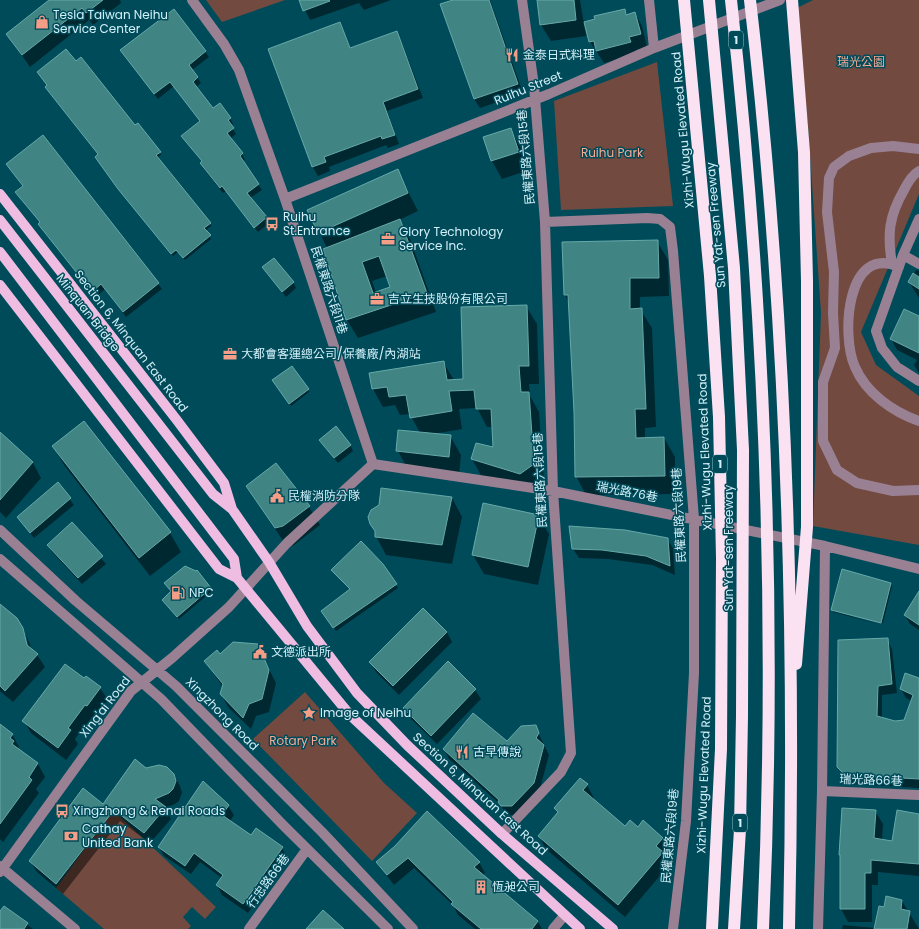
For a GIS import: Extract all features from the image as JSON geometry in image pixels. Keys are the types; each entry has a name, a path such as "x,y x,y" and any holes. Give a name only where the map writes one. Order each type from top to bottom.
{"highway":[{"name":"Xizhi-Wugu Elevated Road","path":"684,0 710,276 719,417 722,558 721,749 712,929"},
{"name":"Sun Yat-sen Freeway","path":"709,0 732,244 739,350 743,450 740,828 734,929"},
{"name":"1","path":"731,0 740,80 753,244 763,434 769,700 766,869 763,929"},
{"name":"1","path":"750,0 766,154 783,417 791,722 788,929"},
{"path":"791,722 807,527 807,281 804,152 792,0"}],"main road":[{"name":"Section 6, Minquan East Road","path":"0,194 176,419 224,483 232,509"},
{"name":"Minquan Bridge","path":"0,220 156,422"},
{"path":"0,252 234,559 237,578 245,591 350,715 564,916 580,929"},
{"path":"0,285 219,568 237,578"},
{"name":"Section 6, Minquan East Road","path":"156,422 213,494 232,509 270,562 307,626 357,693 407,746 502,834 613,929"}],"street":[{"name":"民權東路六段11巷","path":"192,0 224,44 239,70 286,199 374,464"},
{"name":"民權東路六段15巷","path":"502,834 560,772 571,753 553,491 545,222 535,99 522,0"},
{"path":"649,0 654,48"},
{"name":"Ruihu Street","path":"286,199 535,99 654,48 780,0"},
{"path":"919,149 893,146 871,148 849,156 834,167 829,178 827,212 834,272 833,313 835,348 823,382 823,441 837,470 857,483 893,491 919,490"},
{"path":"895,265 889,248 889,222 897,202 906,186 914,174 919,171"},
{"name":"民權東路六段19巷","path":"545,222 647,218 660,219 670,227 694,519 694,672 686,821 674,929"},
{"path":"919,219 903,255 895,265 876,331 882,348 897,367 919,382"},
{"path":"903,255 919,264"},
{"path":"895,265 879,264 868,269 858,278 851,299 848,345 855,367 868,388 900,414 919,421"},
{"path":"270,562 286,543 374,464"},
{"name":"瑞光路76巷","path":"374,464 553,491 825,546 919,569"},
{"name":"Xingzhong Road","path":"0,530 81,606 176,686 311,820 413,929"},
{"path":"818,929 822,791 825,546"},
{"path":"0,559 161,699 307,849 388,929"},
{"name":"Xing'ai Road","path":"1,869 131,691 140,682 172,658 245,591 270,562"},
{"name":"瑞光路66巷","path":"822,791 919,795"},
{"name":"行忠路66巷","path":"249,929 307,849"},
{"path":"1,869 75,929"},
{"path":"553,929 564,916"}],"green space":[{"path":"206,0 285,0 222,22"},
{"name":"瑞光公園","path":"813,0 919,0 919,194 861,332 876,365 919,396 919,545 813,526 821,313 808,126 797,8"},
{"name":"Ruihu Park","path":"657,62 673,206 561,210 554,101"},
{"name":"Rotary Park","path":"305,692 384,783 417,813 372,861 253,739"},
{"path":"113,810 216,907 205,919 192,907 183,917 191,926 188,929 104,929 56,888"}],"building":[{"name":"Tesla Taiwan Neihu Service Center","path":"49,0 103,0 86,13 82,8 22,55 6,34"},
{"path":"299,0 329,0 330,1 303,11"},
{"path":"453,0 489,0 518,84 474,99 440,4"},
{"path":"537,0 574,0 576,20 540,25"},
{"path":"174,9 206,51 189,65 198,77 193,82 213,108 220,103 231,118 228,120 234,128 227,133 243,153 240,156 259,184 247,193 267,217 254,228 222,186 220,188 200,163 202,161 181,136 200,121 170,82 154,94 120,50"},
{"path":"625,9 626,15 635,12 641,34 629,37 631,42 596,51 594,41 589,42 584,22 595,19 594,16"},
{"path":"340,22 350,48 397,31 418,89 383,102 395,135 382,139 381,136 324,157 326,162 312,167 268,49"},
{"path":"66,49 76,61 81,57 135,125 138,123 161,152 156,155 211,223 204,228 211,235 183,258 176,250 171,254 118,189 95,157 98,154 45,87 47,85 37,72"},
{"path":"511,128 519,152 491,161 483,137"},
{"path":"43,135 159,283 123,312 101,284 92,292 38,224 40,222 15,192 23,186 6,164"},
{"path":"398,169 408,193 318,233 307,210"},
{"path":"400,219 427,293 346,320 323,249","holes":["379,256 390,287 373,293 362,262"]},
{"path":"658,240 659,278 630,278 630,309 642,308 646,409 635,409 636,438 664,437 665,476 575,477 574,412 568,295 564,295 562,242"},
{"path":"274,258 294,282 282,292 262,267"},
{"path":"913,273 919,277 919,289 908,282"},
{"path":"527,305 529,366 519,366 521,392 529,392 534,464 520,474 471,459 476,443 493,447 491,409 476,409 474,390 449,391 452,411 410,418 406,395 389,397 387,387 372,389 369,373 444,361 447,380 463,379 461,307"},
{"path":"904,309 919,316 919,353 890,339"},
{"path":"292,366 309,389 289,404 272,380"},
{"path":"84,421 171,532 139,558 52,446"},
{"path":"336,426 351,445 334,458 319,440"},
{"path":"398,430 451,435 449,457 396,451"},
{"path":"0,432 33,462 0,500"},
{"name":"民權消防分隊","path":"276,463 310,506 283,526 275,528 246,486"},
{"path":"58,482 71,498 30,533 17,517"},
{"path":"381,488 452,497 442,545 375,537 375,531 370,524 368,517 371,510 379,505"},
{"path":"483,503 539,515 528,567 472,555"},
{"path":"72,522 103,556 78,578 47,545"},
{"path":"569,526 625,530 668,538 670,566 646,556 602,550 572,549"},
{"path":"361,541 383,564 397,584 333,628 321,611 350,589 331,570"},
{"path":"185,566 196,571 197,570 211,588 177,617 162,600 171,591 164,583"},
{"path":"842,569 891,583 881,623 831,610"},
{"path":"919,591 919,625 904,615"},
{"path":"0,604 17,618 23,628 27,645 38,654 5,691 0,686"},
{"path":"423,608 447,632 393,686 369,662"},
{"path":"888,638 892,684 878,686 877,716 895,721 904,720 913,695 900,689 905,673 919,678 919,779 845,775 837,767 838,640"},
{"path":"233,642 258,644 269,670 262,699 249,704 243,718 220,694 223,684 204,661 217,650 220,654"},
{"path":"448,661 476,689 431,736 403,708"},
{"path":"65,664 84,678 86,676 101,687 68,728 71,730 58,748 22,721"},
{"path":"473,713 507,741 521,726 536,725 539,733 536,738 544,745 534,783 512,806 501,806 498,802 499,800 443,749"},
{"path":"0,724 13,734 10,738 14,741 12,744 38,763 29,777 32,780 0,824"},
{"path":"135,759 146,768 159,765 167,767 174,774 176,781 173,789 169,793 155,799 166,807 144,833 114,810 56,884 29,861 83,788 103,804"},
{"path":"580,778 588,784 583,790 625,826 630,820 638,827 643,820 663,838 656,846 663,852 618,905 538,836 558,812 554,808"},
{"path":"203,781 229,805 222,815 251,835 256,828 283,847 243,904 216,885 223,875 194,853 185,866 158,847"},
{"path":"842,808 876,810 874,838 892,841 897,810 919,814 919,864 871,860 871,873 865,873 865,909 840,909 839,855"},
{"path":"427,811 480,862 474,867 538,921 532,929 481,929 451,904 453,902 408,858 387,875 376,862 395,846"},
{"path":"886,896 902,900 901,909 910,911 907,929 874,929 879,906 884,907"},
{"path":"4,906 28,923 24,929 0,929 0,911"},
{"path":"323,910 344,929 306,929"}],"place":[{"name":"Tesla Taiwan Neihu Service Center","path":"42,22"},
{"name":"金泰日式料理","path":"512,55"},
{"name":"Ruihu St.Entrance","path":"272,224"},
{"name":"Glory Technology Service Inc.","path":"388,239"},
{"name":"吉立生技股份有限公司","path":"377,299"},
{"name":"大都會客運總公司/保養廠/內湖站","path":"230,354"},
{"name":"民權消防分隊","path":"277,496"},
{"name":"NPC","path":"178,593"},
{"name":"文德派出所","path":"260,652"},
{"name":"Image of Neihu","path":"309,713"},
{"name":"古早傳說","path":"462,752"},
{"name":"Xingzhong & Renai Roads","path":"62,811"},
{"name":"Cathay United Bank","path":"71,836"},
{"name":"恆昶公司","path":"481,887"}]}
